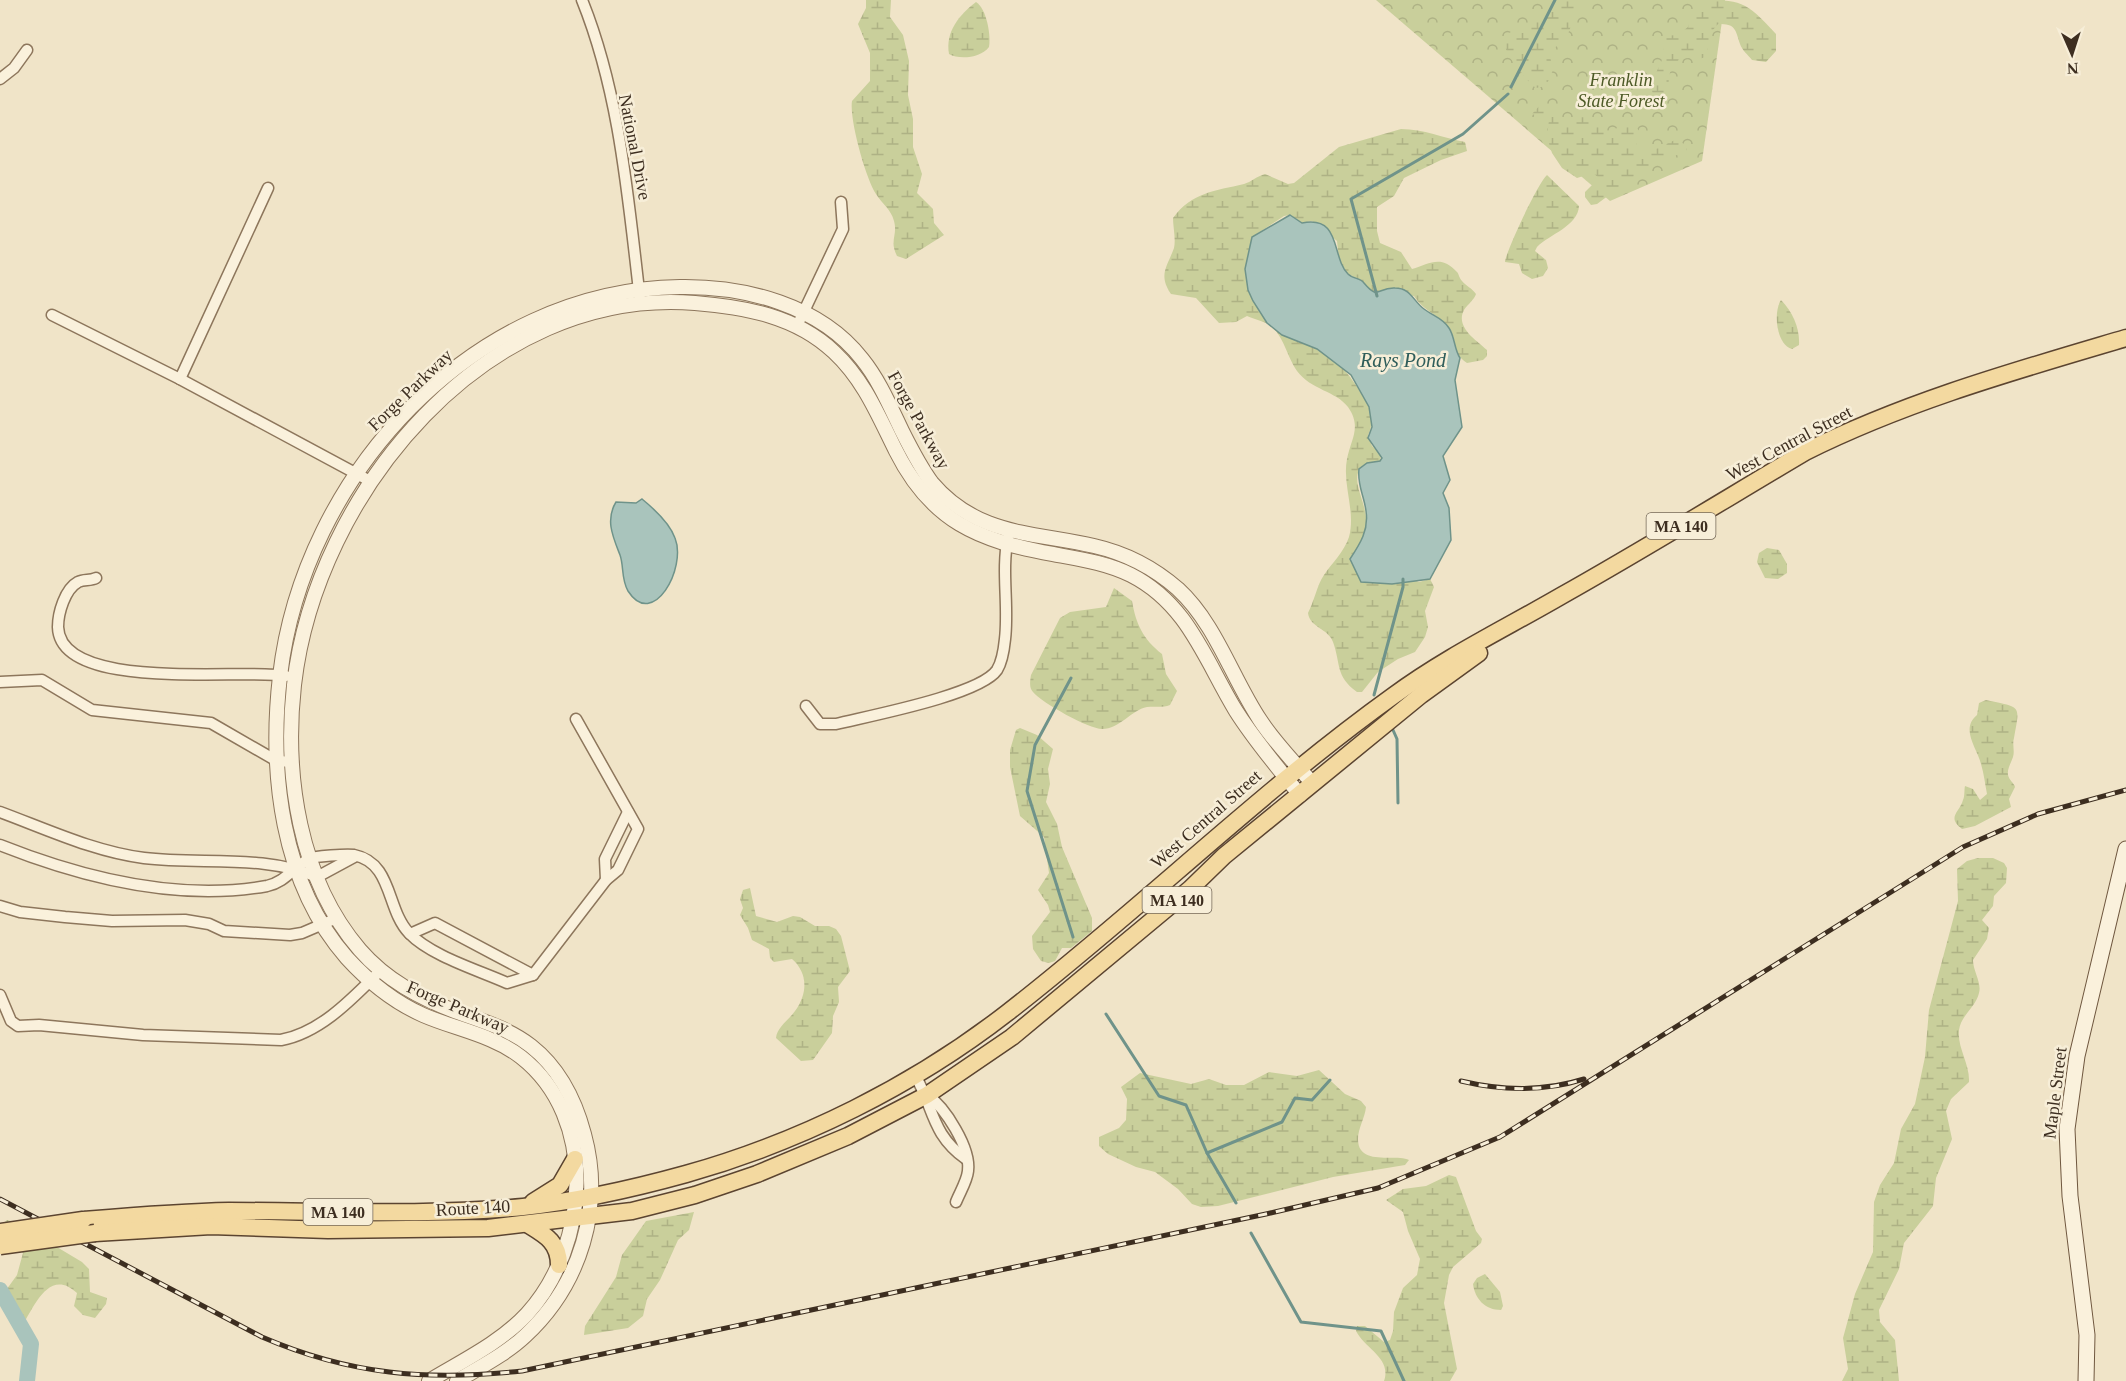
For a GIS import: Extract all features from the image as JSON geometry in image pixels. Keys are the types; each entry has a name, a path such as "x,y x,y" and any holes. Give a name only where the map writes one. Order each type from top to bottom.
{"main road":[{"name":"West Central Street","path":"915,1075 1005,1015 1292,772 1431,669 1505,625 1556,599 1805,452 1848,431 2015,371 2126,338"},
{"name":"West Central Street","path":"927,1095 1039,1015 1421,695 1556,599"},
{"name":"Maple Street","path":"2086,1381 2087,1335 2070,1196 2067,1129 2077,1056 2126,849"},
{"name":"Route 140","path":"0,1232 83,1220 160,1213 436,1212 525,1206 585,1198 690,1173 768,1146 828,1121 915,1075"},
{"name":"Route 140","path":"0,1246 95,1233 211,1226 437,1230 527,1224 582,1217 671,1202 758,1174 848,1136 927,1095"},
{"path":"525,1206 560,1185 575,1160"},
{"path":"527,1224 555,1244 559,1265"}],"street":[{"name":"National Drive","path":"582,0 600,54 625,165 641,304"},
{"path":"0,80 14,68 27,50"},
{"path":"180,379 268,188"},
{"path":"797,326 843,229 841,202"},
{"name":"Forge Parkway","path":"585,1198 568,1129 555,1099 526,1060 498,1043 420,1014 375,976 343,953 315,911 298,869 283,816 277,761 280,675 290,618 300,586 326,526 357,474 390,429 448,373 513,329 564,306 639,290 708,287 776,301 834,331 858,354 878,382 914,456 932,482 968,514 1007,538"},
{"name":"Forge Parkway","path":"457,1381 510,1348 545,1314 568,1280 582,1217 590,1157 577,1109 561,1079 540,1053 513,1034 375,976 337,918 310,858 299,817 293,762 292,718 295,678 311,604 327,558 348,516 370,482 417,423 452,389 492,360 530,338 570,321 613,308 641,304 678,301 727,305 777,317 797,326 831,349 854,373 872,401 908,476 928,501 956,524 984,538 1094,546 1126,555 1155,571 1182,593 1202,618 1260,720 1292,772 1306,790"},
{"path":"52,315 180,379 370,482"},
{"path":"806,706 820,724 836,724 967,689 989,678 996,671 1001,660 1005,638 1007,538"},
{"path":"96,578 79,581 64,600 58,629 61,642 69,652 83,659 134,673 280,675 295,678"},
{"path":"0,682 42,680 92,710 211,723 277,761 293,762"},
{"path":"0,845 51,865 155,888 246,889 271,885 286,879 310,858 357,856 374,864 381,873 398,918 410,934 429,948 507,983 534,975 606,880 618,870 638,829 576,719"},
{"path":"0,812 89,845 143,858 262,863 298,869 317,877 357,856"},
{"path":"606,880 605,859 628,812"},
{"path":"0,906 20,912 112,921 185,920 209,924 224,931 266,934 296,934 337,918"},
{"path":"410,934 435,923 534,975"},
{"path":"0,994 11,1021 18,1026 39,1025 143,1035 282,1040 295,1037 319,1024 343,1006 375,976"},
{"path":"915,1075 927,1095 940,1104 962,1142 968,1172 956,1202"},
{"name":"Forge Parkway","path":"429,1381 492,1343 519,1322 540,1298 582,1217"}],"green space":[{"path":"866,0 891,0 890,17 903,35 909,61 908,95 913,119 913,147 922,174 917,193 933,209 934,223 944,235 906,259 897,256 895,251 894,221 872,186 859,149 853,121 852,101 870,81 870,53 858,24 866,8"},
{"name":"Franklin State Forest","path":"1376,0 1725,0 1702,161 1610,201"},
{"path":"1553,0 1581,0 1566,39 1549,52 1553,70 1546,86 1536,88 1514,63 1505,42 1512,31 1543,16"},
{"path":"1697,0 1733,2 1749,8 1776,34 1776,51 1766,62 1752,60 1741,46 1734,28 1718,24 1712,31 1706,56 1699,59 1683,59 1674,64 1670,74 1668,94 1660,100 1655,98 1652,86 1663,57 1662,36 1678,35 1688,27"},
{"path":"976,2 985,16 989,30 989,47 981,54 970,57 953,56 949,54 948,46 951,31 964,13"},
{"path":"1542,103 1564,118 1589,117 1608,131 1634,124 1642,135 1636,144 1640,151 1651,151 1675,140 1687,145 1687,150 1636,175 1597,204 1591,205 1585,197 1585,192 1599,178 1593,173 1577,178 1562,168 1552,153 1547,137 1549,120 1532,114"},
{"path":"1401,129 1426,132 1465,142 1467,151 1441,160 1404,178 1394,196 1377,207 1377,231 1380,243 1401,252 1412,269 1429,263 1446,263 1473,290 1476,294 1464,310 1462,322 1468,333 1487,350 1487,356 1483,360 1467,363 1457,351 1451,331 1414,296 1370,291 1364,283 1347,273 1339,260 1337,241 1312,221 1302,223 1290,215 1284,216 1252,237 1267,323 1273,328 1247,316 1236,322 1219,323 1196,298 1171,294 1164,276 1175,244 1173,218 1180,209 1205,194 1244,184 1265,174 1288,184 1294,183 1339,147"},
{"path":"1547,175 1579,206 1574,219 1569,224 1537,247 1535,251 1546,260 1548,268 1543,276 1532,279 1522,273 1519,264 1505,262 1523,217"},
{"path":"1781,300 1792,315 1797,327 1799,345 1792,349 1782,341 1779,334 1777,312"},
{"path":"1273,328 1332,358 1350,377 1369,408 1372,422 1368,435 1372,446 1381,454 1380,461 1365,464 1359,470 1358,488 1364,507 1366,530 1352,555 1419,582 1430,579 1434,587 1425,611 1428,627 1425,637 1415,652 1398,659 1378,672 1362,692 1357,692 1345,681 1331,637 1312,622 1308,613 1322,579 1349,537 1351,518 1346,469 1355,427 1354,421 1348,407 1343,402 1309,382 1297,371"},
{"path":"1767,548 1779,550 1787,564 1787,573 1778,579 1765,578 1757,562 1759,553"},
{"path":"1114,588 1132,601 1141,630 1162,654 1166,674 1177,691 1170,705 1141,709 1120,723 1102,729 1055,709 1038,697 1030,686 1030,680 1060,618 1070,612 1106,607"},
{"path":"1986,700 2016,709 2014,755 2008,773 2015,787 2009,799 2011,807 1975,826 1962,829 1954,818 1964,798 1965,786 1973,789 1980,800 1987,794 1981,764 1970,732 1979,703"},
{"path":"1020,728 1037,735 1053,749 1048,769 1050,784 1046,802 1057,824 1062,847 1092,918 1092,931 1071,948 1062,948 1055,961 1049,963 1041,961 1033,949 1032,936 1050,912 1038,890 1049,873 1044,837 1020,816 1010,767 1010,750 1016,730"},
{"path":"1993,858 2004,863 2007,868 2006,883 1994,896 1993,906 1982,920 1989,928 1987,939 1973,960 1979,993 1959,1030 1969,1082 1951,1099 1946,1111 1952,1139 1936,1178 1933,1206 1904,1243 1899,1269 1879,1310 1880,1322 1895,1340 1899,1381 1842,1381 1848,1369 1843,1338 1855,1294 1873,1252 1874,1202 1880,1185 1894,1163 1901,1129 1915,1104 1925,1057 1929,1010 1958,901 1957,869 1967,861"},
{"path":"750,888 756,916 777,922 793,916 800,917 815,926 829,926 836,929 841,936 850,971 838,987 839,1002 833,1016 832,1033 813,1060 801,1061 776,1038 781,1027 799,1004 804,990 803,977 801,970 792,959 774,962 770,958 769,949 752,940 740,915 743,908 740,899 743,890"},
{"path":"1319,1070 1345,1094 1361,1101 1366,1107 1358,1139 1364,1153 1370,1156 1409,1160 1405,1165 1333,1177 1218,1206 1201,1207 1192,1204 1178,1189 1155,1172 1136,1167 1108,1154 1099,1146 1099,1137 1119,1128 1126,1120 1127,1099 1121,1087 1140,1073 1191,1084 1209,1079 1226,1085 1244,1085 1269,1072 1297,1076"},
{"path":"1449,1175 1456,1177 1476,1231 1482,1239 1481,1243 1453,1267 1449,1275 1444,1303 1457,1369 1450,1381 1384,1381 1384,1366 1360,1337 1356,1331 1357,1326 1365,1326 1384,1342 1390,1340 1394,1312 1403,1288 1417,1275 1420,1259 1403,1212 1386,1200 1403,1189 1426,1186"},
{"path":"694,1212 689,1230 678,1240 660,1280 647,1299 643,1316 628,1328 584,1335 585,1326 616,1277 622,1255 646,1221"},
{"path":"7,1220 15,1222 82,1262 89,1269 90,1292 107,1298 106,1304 95,1318 83,1315 74,1306 77,1293 67,1286 58,1285 42,1294 20,1329 4,1293 17,1275 23,1253 0,1226"},
{"path":"1485,1274 1500,1292 1503,1306 1501,1310 1486,1306 1476,1294 1473,1284 1477,1278"}],"water":[{"name":"Rays Pond","path":"1290,215 1302,223 1315,222 1324,225 1330,231 1343,267 1350,276 1361,280 1376,292 1389,288 1405,290 1420,306 1444,322 1452,335 1460,358 1455,380 1462,427 1443,456 1450,480 1443,493 1449,508 1451,540 1430,579 1392,584 1361,582 1350,559 1365,531 1367,518 1359,469 1367,463 1380,461 1382,458 1368,438 1372,427 1369,407 1351,375 1317,349 1282,335 1267,323 1248,290 1245,269 1252,237"},
{"path":"642,499 669,527 675,538 677,550 672,578 657,599 648,603 638,601 628,591 611,522 616,502 636,503"}],"waterway":[{"path":"1511,87 1555,0"},
{"path":"1377,296 1351,199 1463,134 1508,94"},
{"path":"1374,695 1403,587 1403,579"},
{"path":"1071,678 1035,745 1027,791 1073,937"},
{"path":"1393,730 1397,739 1398,803"},
{"path":"1106,1014 1159,1096 1186,1105 1207,1153 1236,1203"},
{"path":"1207,1153 1282,1122 1295,1098 1312,1100 1330,1080"},
{"path":"1251,1233 1301,1322 1381,1331 1404,1381"},
{"path":"0,1290 31,1344 27,1381"}],"railway":[{"path":"0,1199 262,1337 295,1350 358,1367 421,1375 522,1371 1266,1214 1378,1188 1500,1137 1963,847 2038,814 2126,790"},
{"path":"1461,1081 1492,1087 1523,1089 1553,1086 1584,1079"}]}
